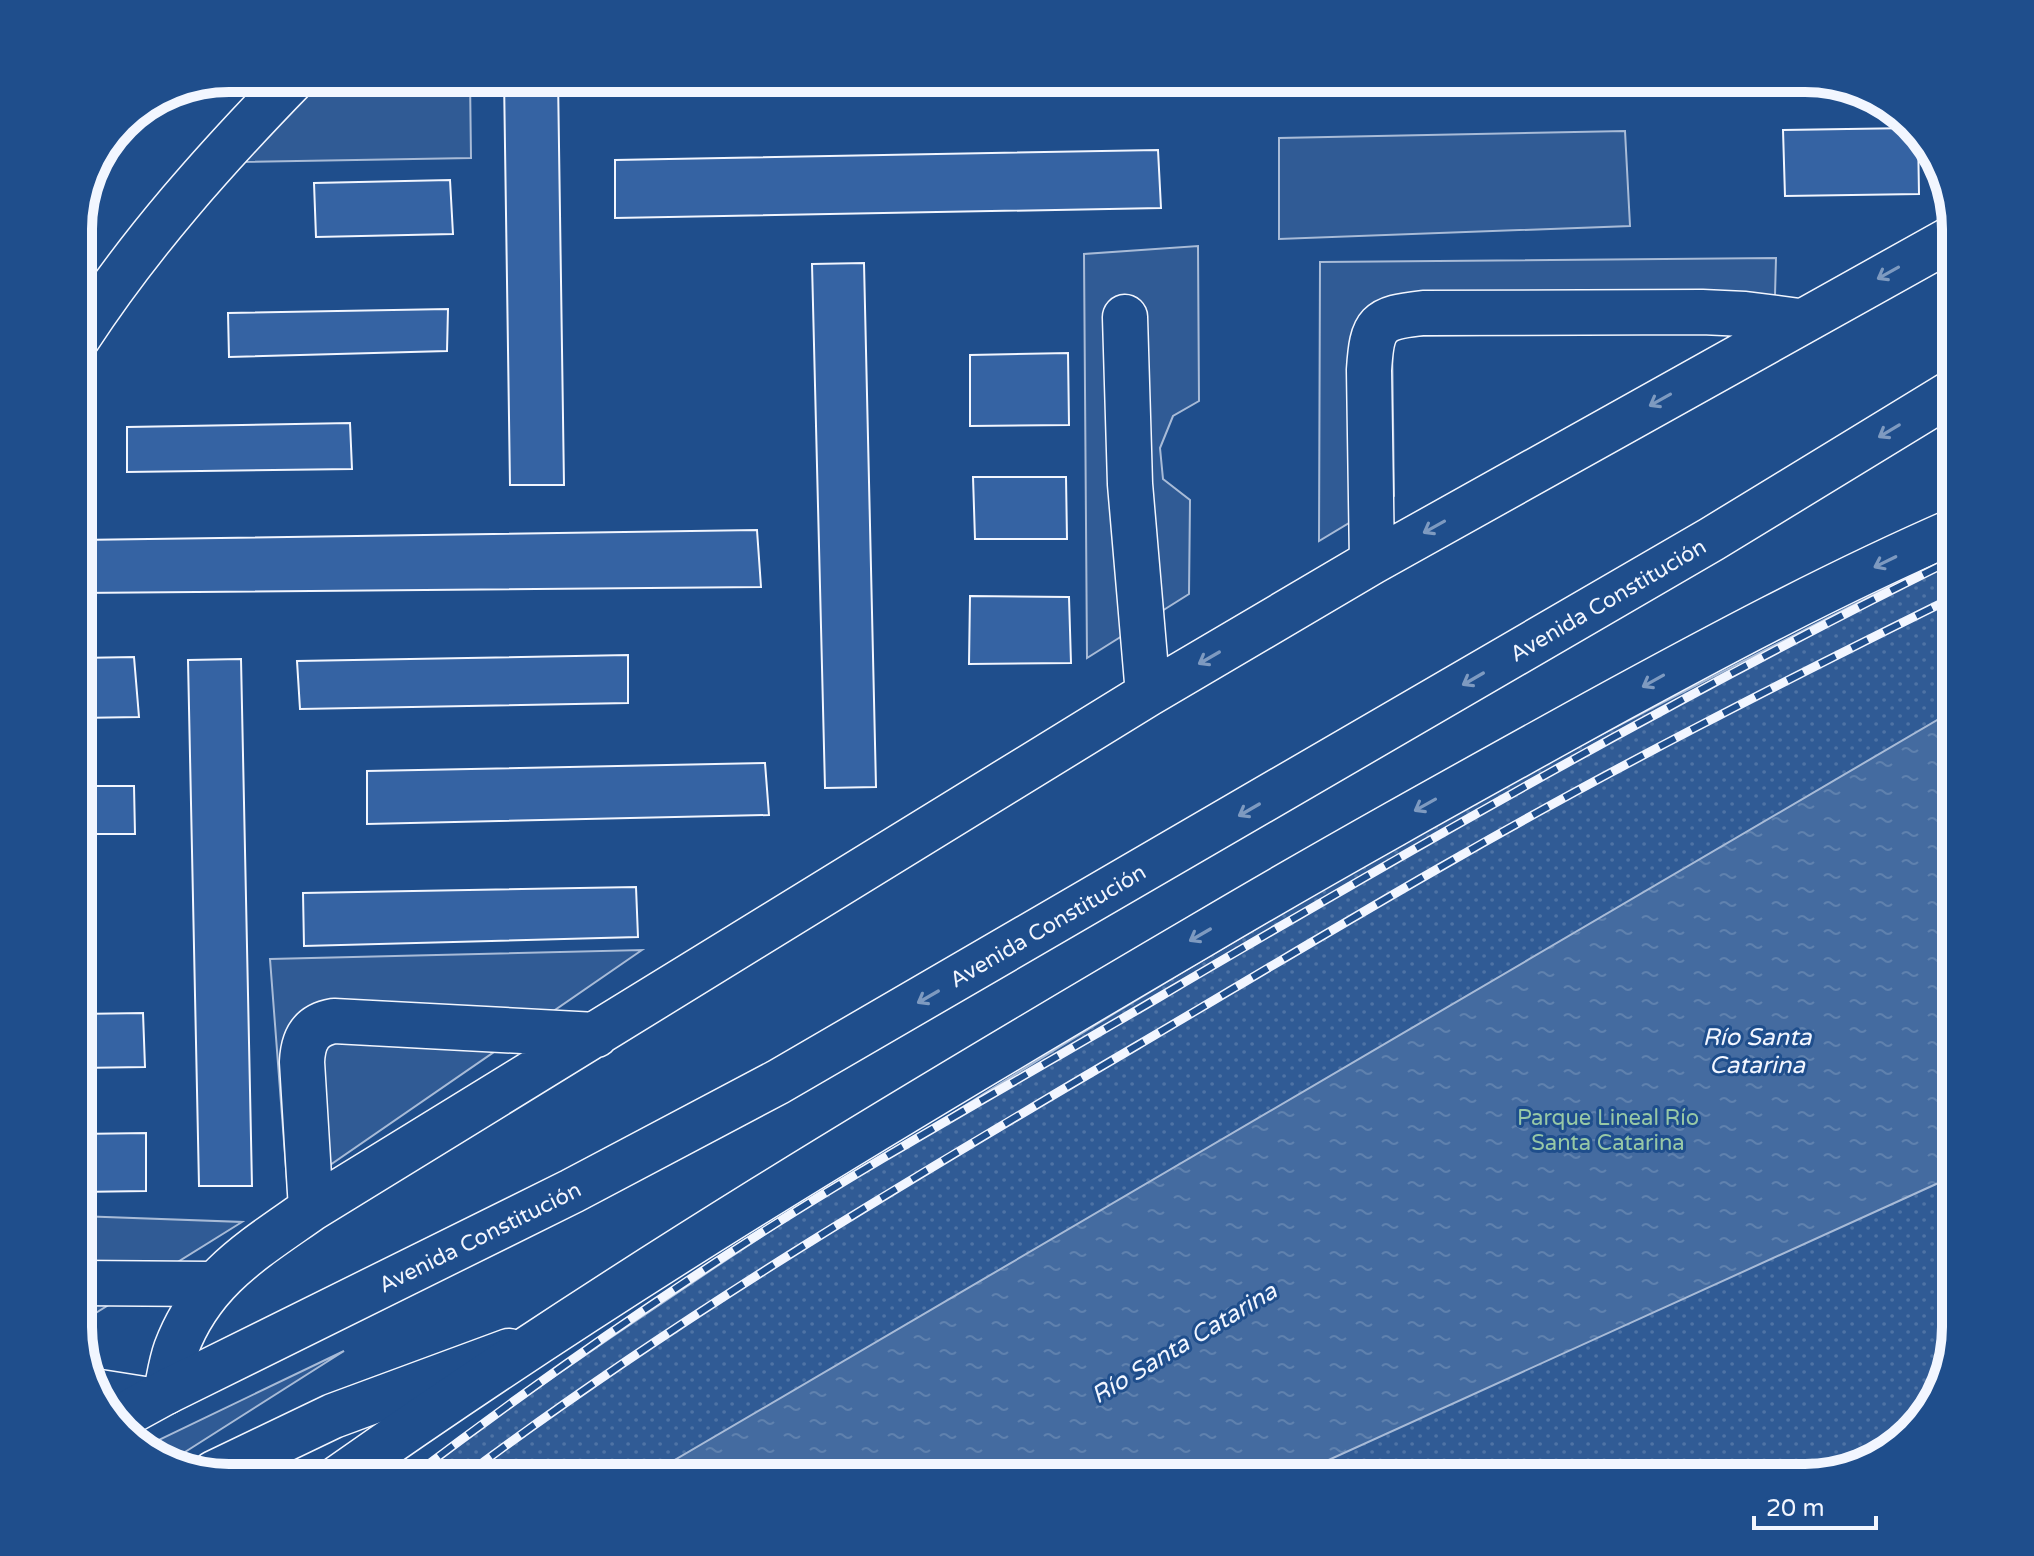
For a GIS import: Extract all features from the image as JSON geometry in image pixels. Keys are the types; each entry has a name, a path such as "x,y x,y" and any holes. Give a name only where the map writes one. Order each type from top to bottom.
{"main road":[{"path":"92,319 152,235 226,147 280,92"},
{"path":"111,1396 144,1404 189,1320 213,1284 237,1262 311,1209 1148,694 1372,562 1942,238"},
{"path":"1372,562 1369,370 1375,330 1384,321 1396,316 1423,313 1702,312 1799,321"},
{"path":"1125,317 1130,484 1148,694"},
{"name":"Avenida Constitución","path":"144,1404 572,1191 792,1074 1712,539 1942,399"},
{"path":"359,1464 680,1249 935,1091 1370,836 1740,633 1942,536"},
{"path":"311,1209 302,1062 308,1036 316,1027 334,1021 596,1035"},
{"path":"92,1283 213,1284"},
{"path":"233,1464 333,1416 545,1338"}],"green space":[{"name":"Parque Lineal Río Santa Catarina","path":"1942,561 1942,1327 1935,1371 1928,1387 1914,1410 1881,1441 1849,1457 1805,1464 429,1464 684,1288 824,1196 964,1106 1250,932 1587,742"}],"shaded area":[{"path":"306,92 470,92 471,158 234,162"},
{"path":"1625,131 1630,226 1279,239 1279,138"},
{"path":"1198,246 1199,401 1173,416 1160,448 1163,479 1190,500 1189,594 1087,658 1084,254"},
{"path":"1776,258 1774,332 1392,336 1394,496 1319,541 1320,262"},
{"path":"642,950 288,1194 270,959"},
{"path":"92,1217 242,1222 92,1315"},
{"path":"344,1351 180,1455 155,1442"}],"water":[{"name":"Río Santa Catarina","path":"1942,717 1942,1181 1320,1464 668,1464"}],"building":[{"path":"504,92 558,92 564,485 510,485"},
{"path":"1090,92 1145,94 1090,95"},
{"path":"1898,128 1918,153 1919,194 1785,196 1783,130"},
{"path":"1158,150 1161,208 615,218 615,160"},
{"path":"450,180 453,234 316,237 314,183"},
{"path":"864,263 876,787 825,788 812,264"},
{"path":"448,309 447,351 229,357 228,313"},
{"path":"1068,353 1069,425 970,426 970,355"},
{"path":"350,423 352,469 127,472 127,427"},
{"path":"973,477 1066,477 1067,539 975,539"},
{"path":"757,530 761,587 92,593 92,540"},
{"path":"970,596 1069,597 1071,663 969,664"},
{"path":"628,655 628,703 300,709 297,661"},
{"path":"134,657 139,717 92,718 92,658"},
{"path":"241,659 252,1186 199,1186 188,660"},
{"path":"765,763 769,815 367,824 367,771"},
{"path":"92,786 134,786 135,834 92,834"},
{"path":"636,887 638,937 304,946 303,893"},
{"path":"143,1013 145,1067 92,1068 92,1014"},
{"path":"146,1133 146,1191 92,1192 92,1134"}],"railway":[{"path":"429,1464 647,1308 887,1156 1552,771 1753,662 1942,565"},
{"path":"481,1464 625,1362 794,1252 1288,956 1566,797 1760,694 1942,603"}]}
